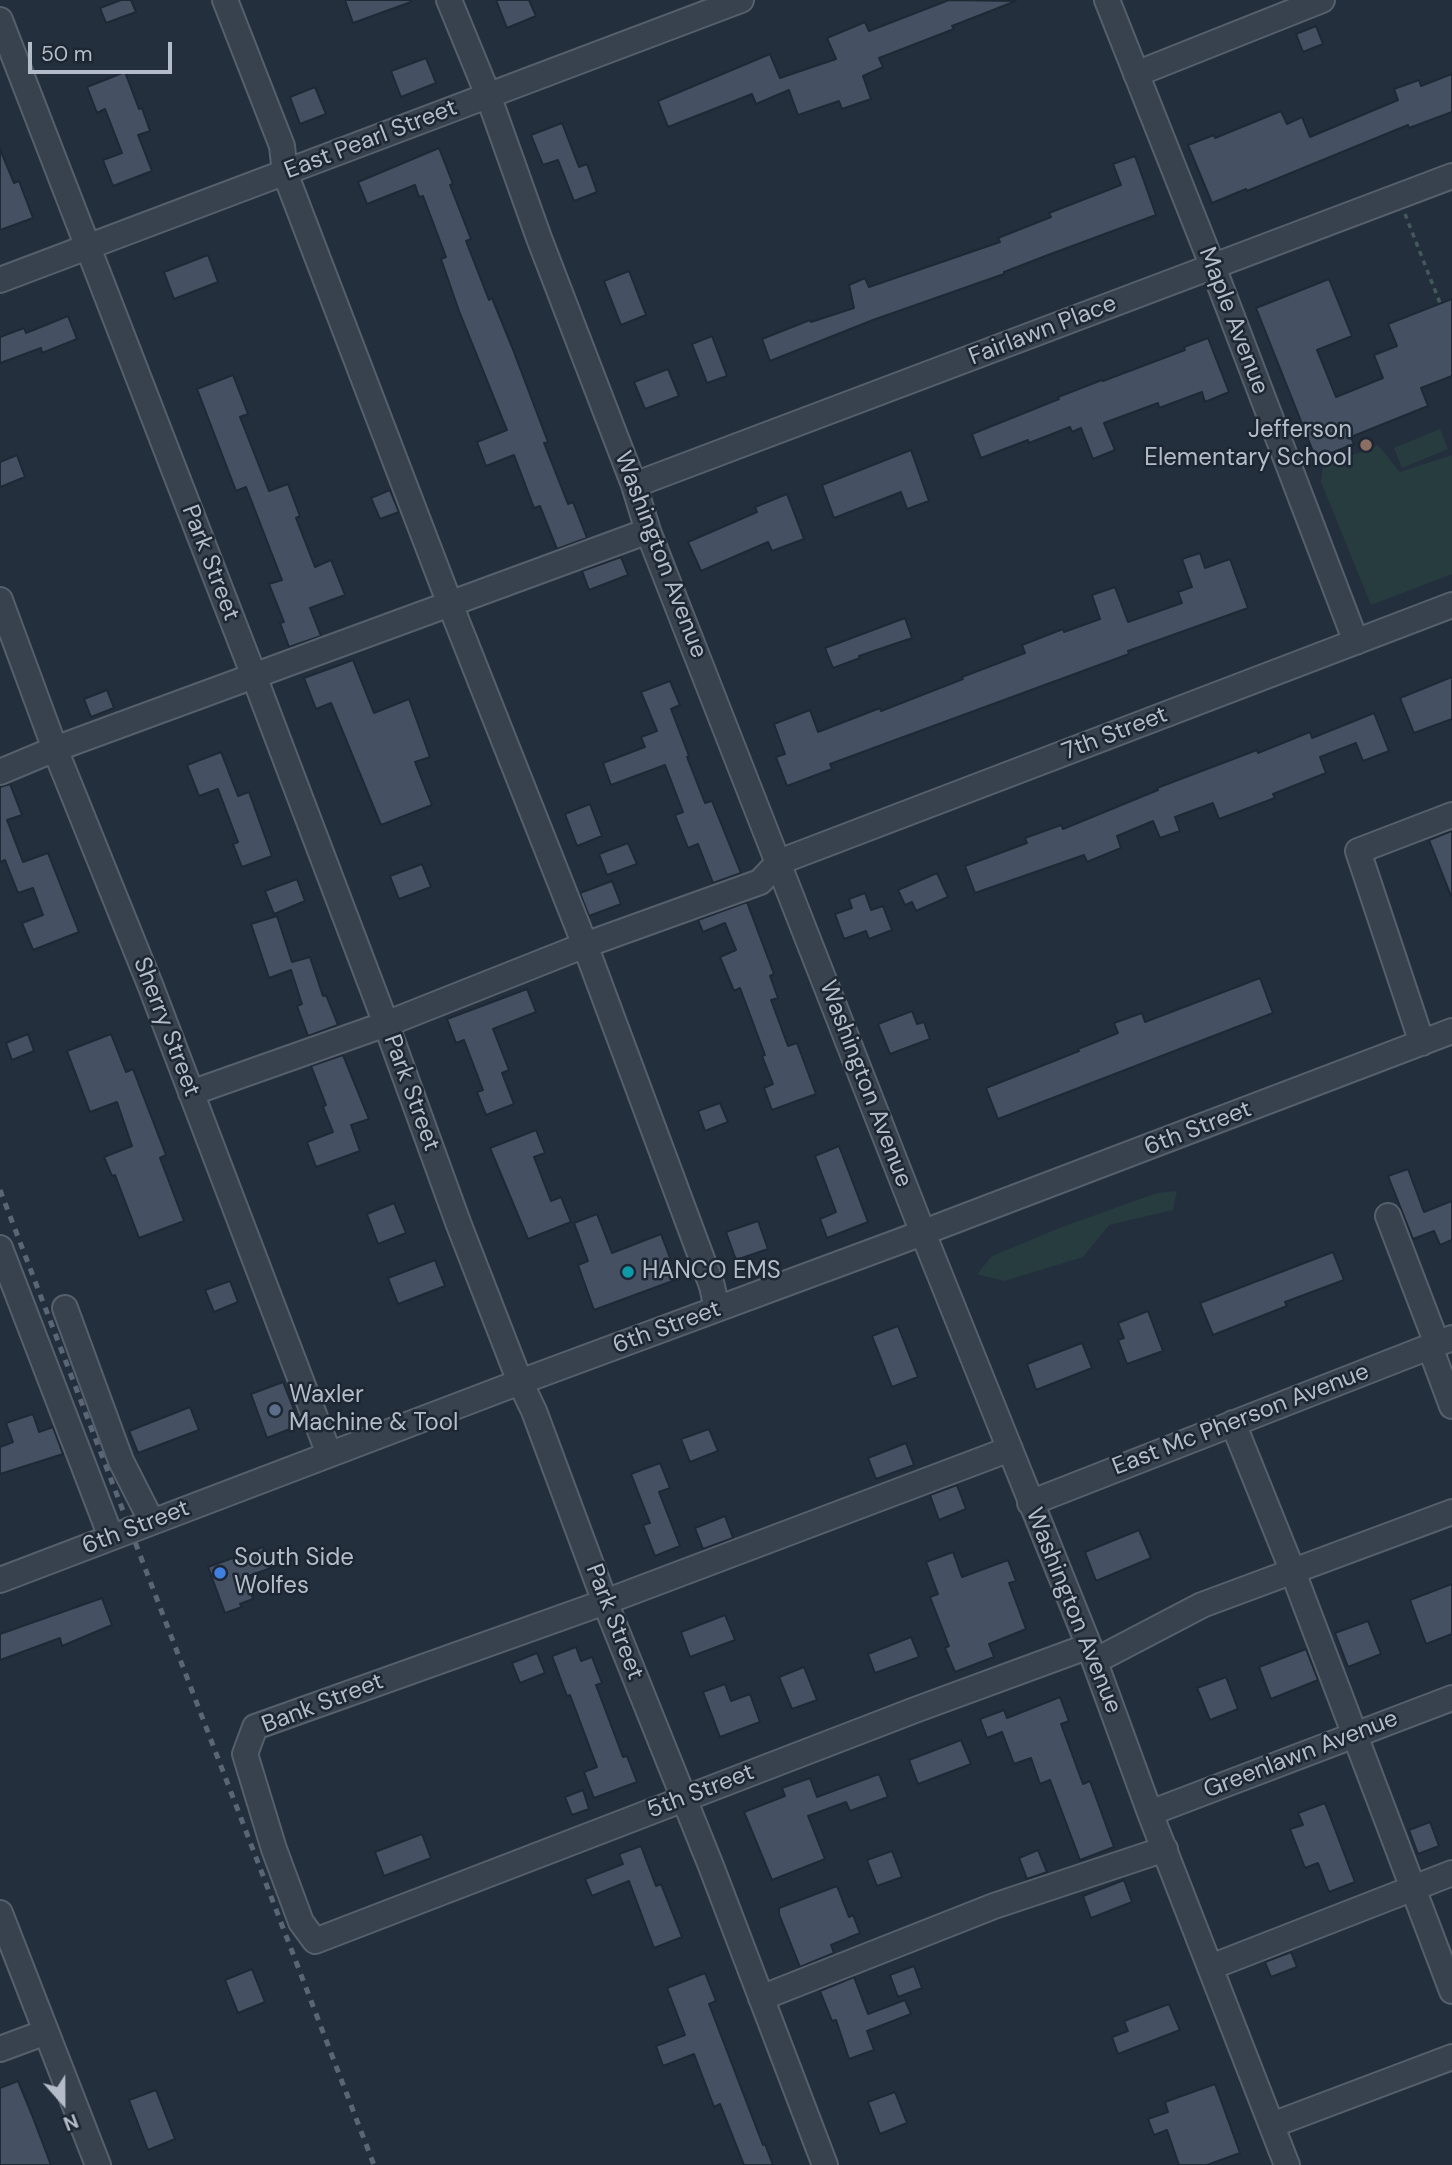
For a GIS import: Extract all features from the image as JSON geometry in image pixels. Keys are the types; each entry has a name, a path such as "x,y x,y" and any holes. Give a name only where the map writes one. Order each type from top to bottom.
{"street":[{"path":"225,0 282,146 285,173 450,604 585,945 712,1286 717,1309"},
{"name":"Washington Avenue","path":"449,0 488,95 539,238 634,485 648,531 923,1233 1092,1654 1150,1813 1287,2165"},
{"name":"East Pearl Street","path":"0,280 741,0"},
{"name":"Maple Avenue","path":"1107,0 1213,267 1356,642"},
{"path":"1136,74 1322,0"},
{"name":"Park Street","path":"0,20 254,676 459,1225 520,1382 534,1410 605,1602 684,1798 825,2165"},
{"name":"Fairlawn Place","path":"634,485 1452,176"},
{"path":"0,772 648,531"},
{"name":"Sherry Street","path":"0,600 55,750 151,987 329,1454"},
{"name":"7th Street","path":"779,862 1452,605"},
{"path":"1422,1043 1358,851 1452,815"},
{"path":"191,1093 386,1024 585,945 760,882 779,862"},
{"name":"6th Street","path":"0,1580 1452,1031"},
{"path":"1388,1216 1440,1343 1452,1406"},
{"path":"0,1248 111,1537"},
{"path":"65,1308 121,1461 152,1522"},
{"name":"East Mc Pherson Avenue","path":"1030,1503 1440,1343"},
{"path":"1233,1423 1293,1572 1452,1991"},
{"path":"605,1602 1010,1449"},
{"name":"5th Street","path":"315,1941 915,1710 1092,1654 1202,1605 1452,1512"},
{"name":"Bank Street","path":"315,1941 301,1922 274,1849 245,1754 255,1727 605,1602"},
{"name":"Greenlawn Avenue","path":"1150,1813 1452,1698"},
{"path":"761,1998 994,1906 1165,1849"},
{"path":"1210,1966 1452,1873"},
{"path":"0,1913 98,2165"},
{"path":"0,2049 46,2032"},
{"path":"1272,2125 1452,2057"}],"path":[{"path":"1399,196 1440,303"}],"green space":[{"path":"1440,429 1448,449 1402,468 1394,448"},
{"path":"1378,445 1400,472 1452,455 1452,574 1371,605 1321,482 1323,467"},
{"path":"1177,1191 1173,1210 1109,1225 1083,1257 1004,1281 977,1274 992,1256 1062,1227 1157,1193"}],"building":[{"path":"121,0 131,0 136,12 106,23 100,8"},
{"path":"345,0 410,0 411,2 353,23"},
{"path":"496,0 529,0 536,16 507,28"},
{"path":"949,0 1016,1 879,58 883,67 863,76 871,99 842,109 839,101 798,115 789,90 756,104 752,94 668,127 658,101 770,54 780,78 836,59 827,38 865,22 869,31"},
{"path":"1316,26 1323,44 1303,52 1296,34"},
{"path":"426,58 436,83 401,97 391,71"},
{"path":"125,72 150,131 138,135 152,171 113,186 103,160 122,153 105,109 97,113 87,87"},
{"path":"1452,74 1452,112 1409,128 1408,125 1212,203 1188,145 1214,135 1215,138 1281,111 1287,124 1302,117 1310,137 1398,100 1394,89 1419,80 1421,86"},
{"path":"315,87 326,114 300,124 290,97"},
{"path":"562,123 579,167 587,164 597,192 574,201 558,160 543,165 531,135"},
{"path":"439,148 471,239 466,241 489,300 492,298 512,347 548,442 544,443 568,504 573,502 587,538 557,549 540,506 534,508 514,455 486,466 477,442 507,430 459,311 441,259 446,257 423,196 419,197 415,185 367,204 358,182"},
{"path":"0,149 14,183 19,181 33,218 0,230"},
{"path":"1135,156 1156,215 770,361 762,339 810,320 811,322 854,308 849,285 865,278 869,287 1000,242 998,238 1051,217 1049,213 1121,185 1113,164"},
{"path":"208,255 218,282 174,299 164,272"},
{"path":"629,271 646,315 621,325 604,281"},
{"path":"1329,279 1352,336 1317,350 1336,397 1383,378 1374,355 1397,346 1388,324 1452,299 1452,376 1421,388 1428,406 1351,437 1354,444 1316,459 1256,308"},
{"path":"68,316 77,339 42,353 41,348 0,363 0,337 24,328 26,333"},
{"path":"712,336 727,376 707,383 692,344"},
{"path":"1208,338 1229,392 1205,402 1202,392 1159,408 1158,403 1104,423 1115,450 1093,459 1081,428 1072,432 1070,427 981,458 972,434 1059,399 1058,397 1185,350 1184,347"},
{"path":"668,369 679,396 645,409 634,382"},
{"path":"233,375 248,414 240,417 269,491 288,484 300,516 296,518 315,567 331,560 345,595 310,608 321,636 289,647 280,623 284,622 269,584 282,580 246,487 236,491 197,389"},
{"path":"911,450 929,501 907,509 901,492 834,518 822,485"},
{"path":"17,455 25,477 0,487 0,462"},
{"path":"390,490 399,512 380,519 371,498"},
{"path":"787,494 804,539 772,551 768,542 701,571 688,542 757,512 755,507"},
{"path":"1200,553 1205,568 1230,559 1248,608 830,764 832,769 787,786 776,757 785,754 774,724 810,710 818,732 963,679 962,677 1025,653 1022,645 1063,629 1064,632 1100,619 1092,595 1115,587 1128,622 1182,603 1178,592 1192,587 1182,559"},
{"path":"621,557 628,575 589,590 582,571"},
{"path":"905,618 912,638 833,668 825,648"},
{"path":"353,660 374,713 409,699 430,757 415,762 432,805 381,825 331,703 316,709 304,678"},
{"path":"1452,677 1452,719 1414,733 1400,698"},
{"path":"670,681 680,705 671,709 689,756 687,757 705,803 712,801 741,873 713,883 698,844 688,848 675,815 683,812 665,765 611,785 603,763 645,747 641,737 657,731 641,692"},
{"path":"107,690 114,708 91,717 84,699"},
{"path":"1374,713 1389,751 1363,761 1356,743 1320,757 1326,773 1273,794 1275,798 1219,819 1213,803 1175,817 1180,831 1160,838 1153,821 1117,836 1121,848 1087,862 1084,855 975,893 965,866 1027,843 1025,838 1061,825 1063,829 1158,790 1157,788 1257,750 1258,753 1310,732 1312,738"},
{"path":"221,752 238,796 249,792 272,856 242,867 233,844 238,842 218,789 199,796 187,765"},
{"path":"10,784 22,815 7,820 23,862 48,853 79,932 33,950 22,923 43,915 33,888 18,893 5,860 0,862 0,787"},
{"path":"590,804 602,836 577,846 565,814"},
{"path":"1452,831 1452,896 1451,896 1429,840"},
{"path":"628,843 637,864 607,875 599,854"},
{"path":"422,864 431,887 399,899 390,876"},
{"path":"937,873 948,897 916,911 912,902 905,905 898,890"},
{"path":"297,879 305,901 274,914 265,891"},
{"path":"612,881 621,904 589,916 580,893"},
{"path":"865,893 871,910 883,906 892,930 869,939 866,931 844,939 835,914 852,908 849,899"},
{"path":"747,902 774,974 770,976 778,998 771,1000 788,1046 797,1043 816,1094 772,1110 764,1088 773,1084 762,1056 765,1055 740,988 734,991 720,957 736,950 725,923 703,932 698,920"},
{"path":"277,916 292,962 310,957 323,996 326,995 338,1025 308,1036 297,1006 302,1004 291,970 269,978 251,924"},
{"path":"1260,978 1273,1013 998,1119 986,1088 1118,1033 1114,1023 1142,1013 1145,1022"},
{"path":"527,989 536,1012 493,1029 509,1070 502,1073 514,1104 486,1115 477,1092 483,1090 464,1040 456,1043 447,1019"},
{"path":"912,1011 917,1024 924,1022 930,1039 890,1054 878,1024"},
{"path":"28,1034 34,1051 12,1060 6,1043"},
{"path":"111,1034 126,1072 133,1069 166,1155 160,1158 184,1221 139,1238 115,1175 112,1176 104,1157 132,1146 117,1102 90,1112 67,1051"},
{"path":"343,1055 369,1119 351,1125 360,1151 316,1167 307,1142 333,1132 311,1066"},
{"path":"720,1103 728,1122 705,1131 698,1111"},
{"path":"536,1130 545,1153 534,1157 551,1201 561,1197 571,1222 528,1239 490,1148"},
{"path":"839,1146 868,1222 827,1238 820,1219 836,1212 815,1156"},
{"path":"1408,1169 1424,1212 1452,1201 1452,1240 1440,1245 1434,1231 1413,1239 1388,1176"},
{"path":"394,1203 406,1233 378,1244 367,1214"},
{"name":"HANCO EMS","path":"597,1214 612,1253 661,1234 678,1279 594,1310 578,1265 588,1261 574,1223"},
{"path":"758,1221 768,1249 736,1260 726,1232"},
{"path":"1333,1252 1344,1280 1285,1302 1287,1306 1213,1335 1200,1303"},
{"path":"435,1260 445,1286 398,1304 388,1278"},
{"path":"230,1281 238,1302 214,1312 205,1290"},
{"path":"1148,1311 1163,1351 1127,1364 1118,1340 1124,1338 1118,1323"},
{"path":"898,1326 918,1377 892,1387 872,1336"},
{"path":"1082,1343 1092,1368 1036,1390 1027,1364"},
{"name":"Waxler Machine & Tool","path":"283,1382 300,1425 267,1438 251,1394"},
{"path":"190,1407 199,1430 138,1453 129,1431"},
{"path":"33,1414 39,1432 53,1427 63,1454 0,1474 0,1447 13,1442 6,1423"},
{"path":"709,1429 718,1451 690,1462 681,1439"},
{"path":"906,1443 914,1465 876,1479 868,1458"},
{"path":"660,1463 670,1488 659,1492 680,1546 655,1556 643,1525 650,1523 631,1474"},
{"path":"957,1485 966,1509 939,1520 930,1495"},
{"path":"725,1516 733,1538 703,1549 695,1528"},
{"path":"1139,1530 1151,1558 1096,1581 1085,1552"},
{"path":"263,1547 271,1568 246,1577 253,1599 240,1604 242,1607 225,1613 208,1567"},
{"path":"953,1552 962,1577 1008,1560 1016,1581 1009,1583 1026,1629 989,1644 994,1657 955,1672 945,1648 949,1646 930,1597 938,1594 926,1562"},
{"path":"1452,1584 1452,1634 1426,1644 1410,1600"},
{"path":"102,1598 112,1625 62,1646 60,1638 0,1660 0,1634"},
{"path":"725,1615 735,1640 690,1657 681,1632"},
{"path":"1368,1621 1381,1654 1348,1667 1335,1633"},
{"path":"911,1637 919,1657 875,1673 868,1654"},
{"path":"576,1647 581,1661 592,1657 602,1683 596,1685 623,1757 627,1756 637,1782 594,1798 584,1772 597,1767 552,1656"},
{"path":"1306,1649 1318,1680 1271,1699 1259,1667"},
{"path":"537,1653 545,1673 520,1683 512,1663"},
{"path":"804,1667 817,1700 792,1709 779,1677"},
{"path":"1226,1677 1238,1709 1210,1720 1197,1688"},
{"path":"725,1684 731,1701 750,1694 760,1722 720,1737 703,1692"},
{"path":"1060,1697 1069,1721 1061,1724 1083,1784 1090,1781 1114,1847 1080,1860 1050,1780 1040,1784 1031,1758 1014,1764 1002,1732 987,1738 980,1719 1004,1710 1007,1718"},
{"path":"961,1740 971,1764 918,1784 909,1760"},
{"path":"879,1774 888,1797 850,1811 846,1802 808,1816 825,1859 772,1880 744,1812 785,1796 782,1788 810,1778 817,1797"},
{"path":"583,1790 589,1809 572,1815 565,1797"},
{"path":"1325,1803 1355,1882 1329,1892 1318,1863 1305,1868 1290,1829 1303,1825 1298,1813"},
{"path":"1430,1822 1439,1846 1418,1854 1409,1830"},
{"path":"422,1834 431,1858 384,1876 375,1852"},
{"path":"641,1846 656,1886 661,1884 682,1937 654,1948 629,1881 592,1896 585,1879 623,1864 619,1854"},
{"path":"1038,1850 1047,1872 1027,1879 1019,1858"},
{"path":"892,1851 902,1877 877,1886 867,1860"},
{"path":"1124,1880 1132,1902 1091,1918 1083,1896"},
{"path":"837,1886 849,1917 853,1915 860,1933 831,1945 834,1953 800,1967 779,1908"},
{"path":"1291,1952 1297,1967 1271,1977 1265,1962"},
{"path":"914,1966 922,1988 898,1997 890,1975"},
{"path":"252,1969 265,2002 238,2013 225,1980"},
{"path":"705,1973 716,2001 709,2004 773,2165 744,2165 720,2104 714,2107 694,2054 663,2066 656,2046 685,2035 667,1988"},
{"path":"854,1977 868,2014 905,2000 911,2014 867,2031 874,2050 849,2059 836,2020 832,2021 820,1991"},
{"path":"1169,2004 1180,2030 1118,2054 1112,2037 1128,2031 1124,2021"},
{"path":"18,2081 51,2165 0,2165 0,2088"},
{"path":"1215,2084 1240,2153 1207,2165 1179,2165 1167,2130 1154,2135 1148,2119 1168,2112 1165,2102"},
{"path":"156,2090 175,2139 148,2150 129,2100"},
{"path":"895,2092 907,2123 880,2134 868,2102"}],"railway":[{"path":"0,1190 374,2165"}],"place":[{"name":"Jefferson Elementary School","path":"1366,445"},
{"name":"HANCO EMS","path":"628,1272"},
{"name":"Waxler Machine & Tool","path":"275,1410"},
{"name":"South Side Wolfes","path":"220,1573"}]}
